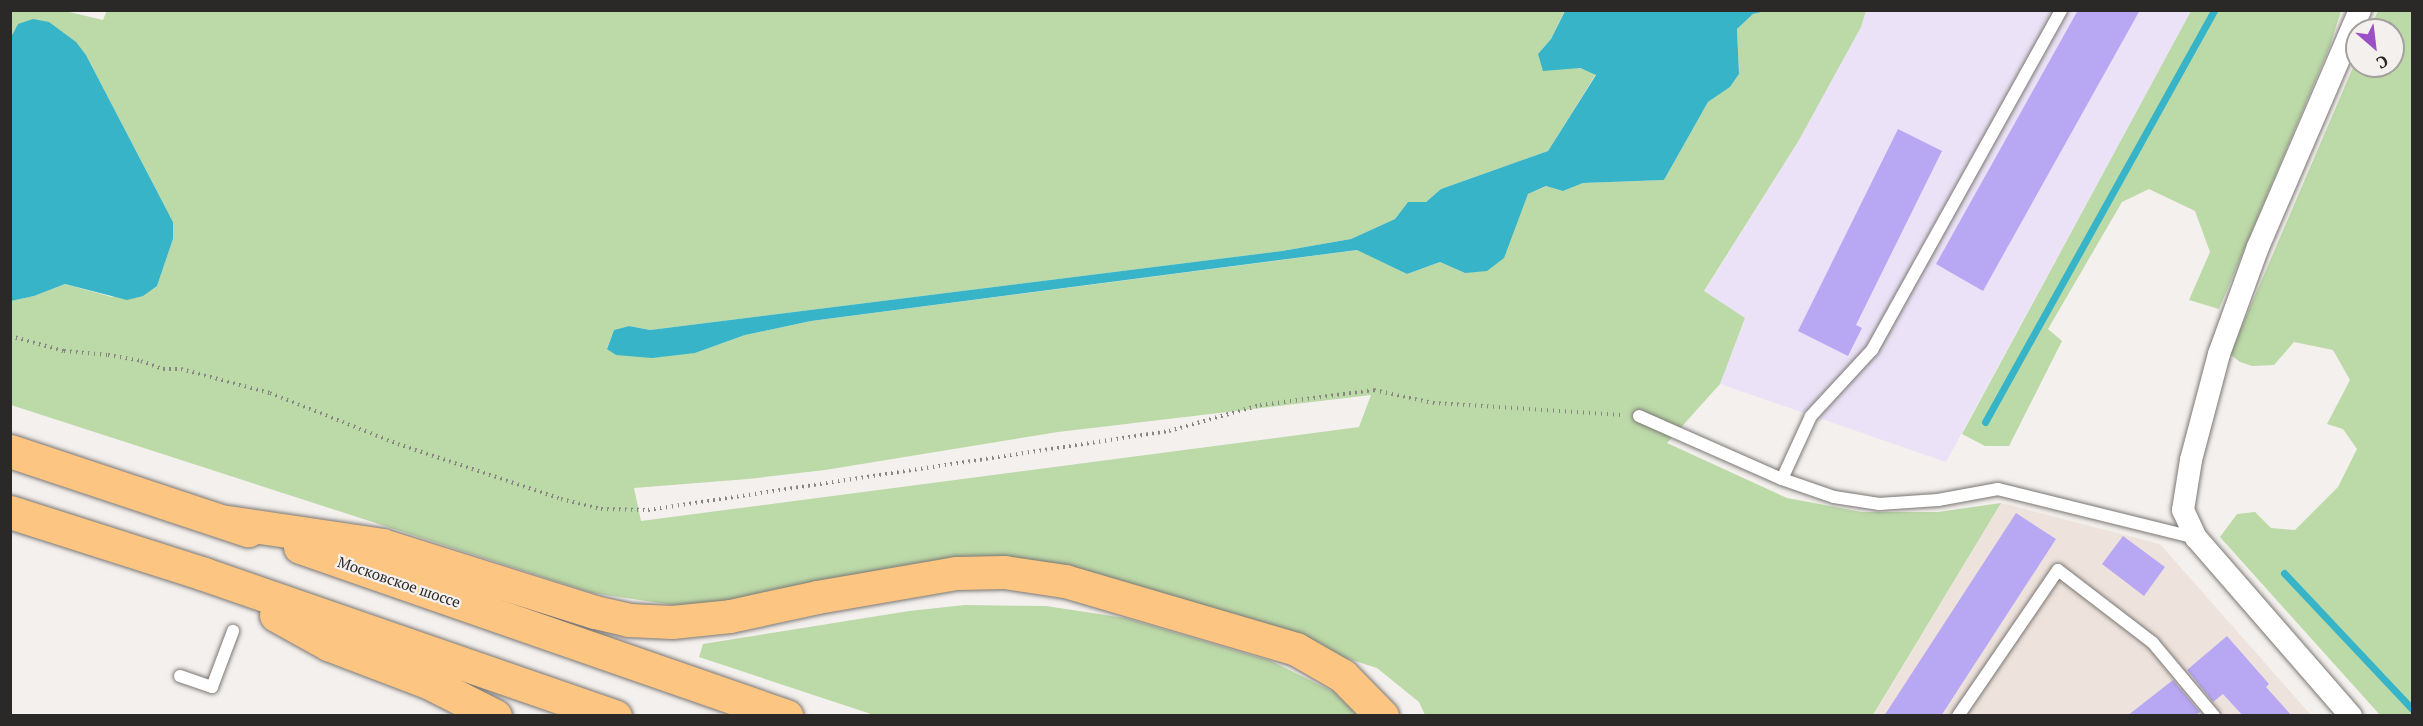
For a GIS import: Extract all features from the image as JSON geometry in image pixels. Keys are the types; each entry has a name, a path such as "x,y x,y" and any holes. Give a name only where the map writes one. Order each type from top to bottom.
{"highway":[{"name":"Московское шоссе","path":"10,451 227,522 786,716"},
{"path":"10,512 204,574 615,716"},
{"path":"227,522 382,544 595,612 629,620 672,622 730,616 906,580 956,573 1004,572 1065,580 1296,649 1343,676 1382,716"},
{"path":"204,574 328,644 430,683 495,716"}],"street":[{"path":"2352,716 2196,537 2183,510 2191,460 2219,354 2258,247 2360,10"}],"lane":[{"path":"1782,479 1811,416 1872,351 2061,10"},
{"path":"1639,416 1782,479 1834,497 1879,504 1938,500 1998,489 2196,537"},
{"path":"1958,716 2058,570 2153,643 2214,716"},
{"path":"180,676 213,687 233,631"}],"path":[{"path":"10,336 64,351 141,361 163,369 181,369 270,393 398,444 561,499 601,509 648,510 1169,431 1260,405 1374,390 1433,403 1639,416"}],"shaded area":[{"path":"1866,11 2191,11 1946,462 1720,384 1745,319 1704,292 1799,140 1861,27"},
{"path":"2001,503 2160,544 2311,715 1873,716"}],"green space":[{"path":"11,10 65,11 103,20 107,10 1565,10 1551,39 1538,54 1596,74 1548,151 1441,189 1426,202 1408,202 1395,219 1351,239 1282,251 650,330 629,326 614,330 607,348 616,355 695,353 745,335 811,321 1358,250 1407,274 1440,262 1465,273 1520,213 1528,194 1547,186 1563,191 1583,183 1664,180 1708,102 1730,87 1739,74 1737,29 1753,14 1765,10 1866,11 1861,27 1799,140 1704,291 1745,318 1720,384 1667,443 1787,498 1862,512 1938,512 2001,503 1873,715 1425,715 1419,702 1377,668 1064,568 694,608 592,593 11,405 11,301 34,296 65,284 112,297 157,286 173,239 173,222 86,55 18,24 11,37","holes":["1371,395 1359,427 641,521 634,488 825,470 1058,432"]},
{"path":"2191,11 2341,11 2330,46 2219,309 2189,300 2210,252 2195,211 2149,189 2122,202 2048,329 2062,341 2009,446 1985,446 1962,434"},
{"path":"2378,11 2412,11 2412,715 2380,715 2220,537 2237,514 2255,512 2271,528 2295,530 2338,487 2357,449 2343,429 2327,424 2350,380 2333,350 2294,342 2274,365 2252,366 2240,362 2230,354 2348,78 2405,78 2405,18 2375,18"},
{"path":"965,605 1046,606 1125,618 1271,661 1334,692 1357,715 874,715 699,657 703,644 909,611"}],"water":[{"path":"1565,11 1765,11 1753,14 1737,29 1739,74 1730,87 1708,102 1664,180 1583,183 1563,191 1546,186 1528,194 1504,258 1487,271 1465,273 1440,262 1407,274 1357,250 811,321 745,335 695,353 652,358 616,355 607,349 614,330 629,326 650,330 1282,251 1351,239 1395,219 1408,202 1426,202 1441,189 1548,151 1596,75 1580,68 1543,71 1538,54 1551,39"},
{"path":"33,19 49,22 76,42 86,55 173,222 173,239 157,286 143,296 127,300 65,284 34,296 11,301 11,37 18,24"}],"building":[{"path":"2078,10 2140,10 1983,291 1936,264"},
{"path":"1898,129 1942,151 1856,325 1862,328 1848,356 1798,331"},
{"path":"2016,513 2056,539 1941,716 1884,716"},
{"path":"2123,536 2165,567 2144,596 2102,564"},
{"path":"2227,636 2269,684 2266,687 2292,716 2243,716 2223,694 2213,702 2187,670"},
{"path":"2173,680 2200,712 2195,716 2127,716"}],"waterway":[{"path":"1985,422 2214,10"},
{"path":"2284,573 2412,709"}]}
